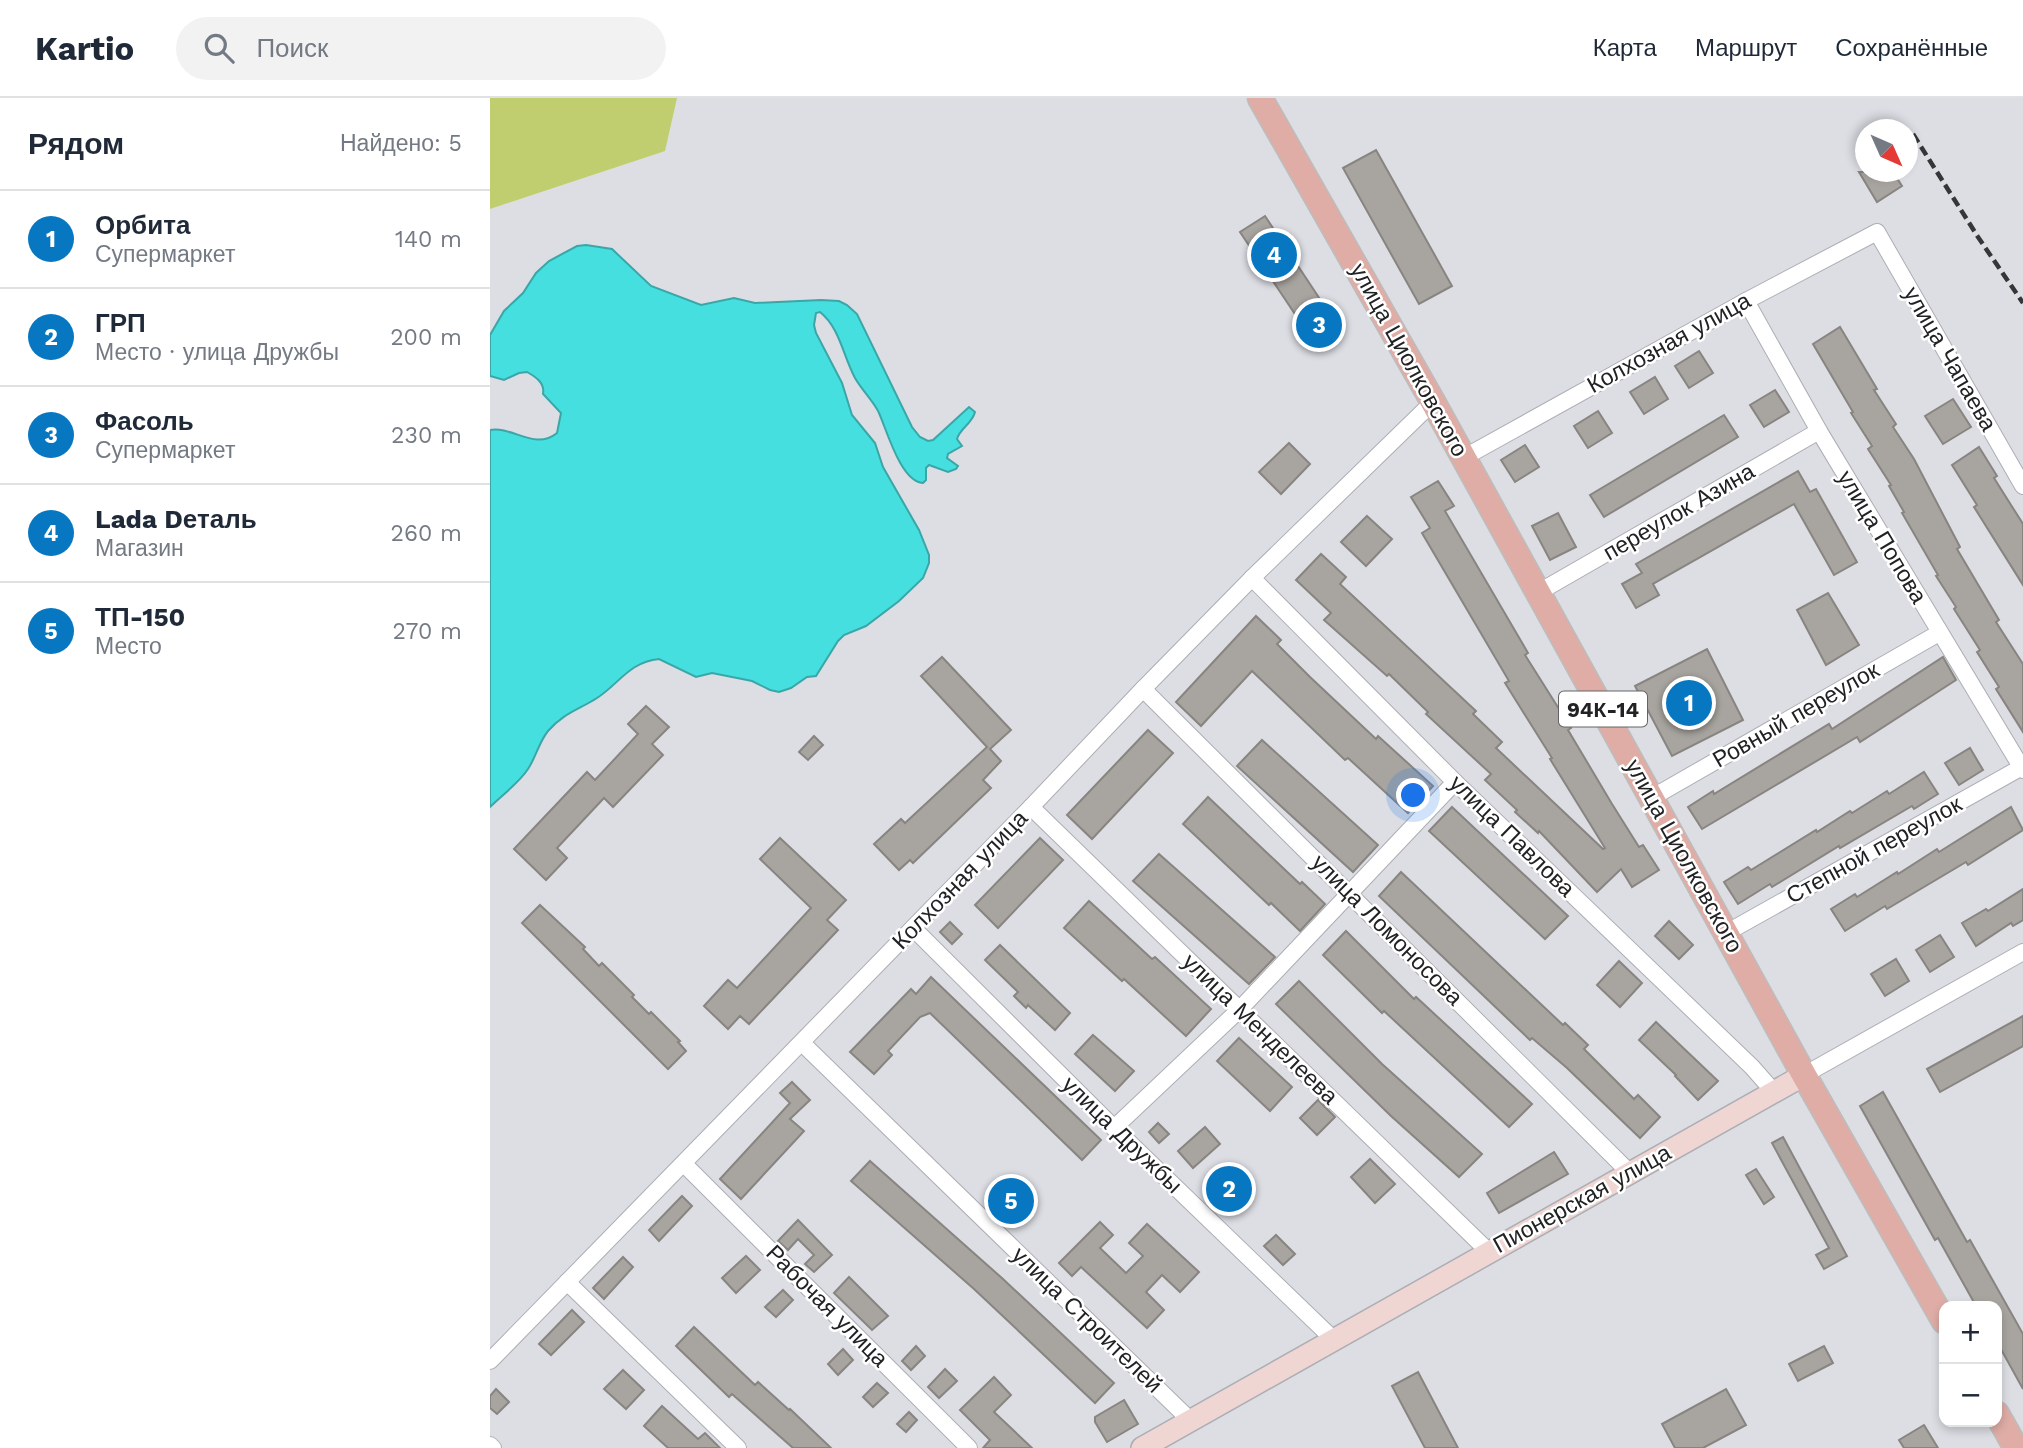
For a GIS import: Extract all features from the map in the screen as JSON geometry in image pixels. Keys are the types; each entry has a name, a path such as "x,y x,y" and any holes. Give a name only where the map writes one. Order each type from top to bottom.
{"main road":[{"name":"улица Циолковского","path":"1260,98 1433,402 1804,1075 1939,1312"},
{"path":"2002,1424 2016,1448"}],"street":[{"name":"Колхозная улица","path":"1463,458 1746,301 1877,232"},
{"name":"улица Чапаева","path":"1877,232 2023,486"},
{"name":"улица Попова","path":"1746,301 1819,431 2022,768"},
{"name":"Колхозная улица","path":"490,1361 802,1044 1252,578 1433,402"},
{"name":"переулок Азина","path":"1539,592 1819,431"},
{"name":"улица Павлова","path":"1252,578 1455,782 1752,1067 1774,1092"},
{"name":"Ровный переулок","path":"1653,797 1939,633"},
{"name":"улица Ломоносова","path":"1143,689 1629,1172"},
{"name":"Степной переулок","path":"1726,933 2022,768"},
{"path":"1114,1128 1240,1009 1455,782"},
{"name":"улица Менделеева","path":"1031,807 1488,1251"},
{"name":"улица Дружбы","path":"913,929 1332,1339"},
{"name":"Пионерская улица","path":"1142,1448 2023,952"},
{"name":"улица Строителей","path":"802,1044 1191,1421"},
{"name":"Рабочая улица","path":"684,1164 970,1448"},
{"path":"567,1282 738,1448"}],"green space":[{"path":"490,98 677,98 665,151 490,209"}],"water":[{"path":"577,246 612,249 651,286 701,305 734,298 755,303 839,301 857,314 912,427 920,437 933,440 969,407 975,412 957,439 962,446 948,454 947,458 958,466 956,469 948,472 929,465 926,468 926,480 923,483 915,480 902,465 877,409 855,378 832,326 820,312 816,313 816,333 842,383 852,415 875,443 883,467 919,530 929,555 923,578 899,601 866,626 844,635 816,676 807,677 791,688 779,692 752,681 712,673 696,677 659,659 640,664 597,698 553,725 524,774 490,807 490,430 507,431 532,439 549,438 557,433 561,413 543,394 539,381 527,372 504,380 490,376 490,335 504,311 523,293 536,273 549,261"}],"building":[{"path":"1376,150 1452,286 1419,304 1343,168"},
{"path":"1865,182 1899,182 1902,186 1877,202"},
{"path":"1265,216 1337,325 1313,341 1240,232"},
{"path":"1840,327 1896,424 1893,427 1914,459 1960,547 1957,549 1999,620 1996,622 2023,664 2023,732 1996,689 1999,687 1977,652 1980,650 1954,609 1956,607 1902,513 1904,512 1889,486 1891,485 1868,449 1872,446 1813,344"},
{"path":"1699,351 1713,373 1689,388 1675,366"},
{"path":"1655,377 1668,399 1644,414 1630,392"},
{"path":"1775,390 1789,412 1764,427 1750,405"},
{"path":"1953,399 1971,427 1943,444 1925,416"},
{"path":"1598,411 1612,433 1588,448 1574,426"},
{"path":"1724,415 1738,437 1604,517 1590,495"},
{"path":"1289,443 1310,464 1281,494 1259,472"},
{"path":"1525,445 1539,467 1515,482 1501,460"},
{"path":"1979,447 1997,476 1994,478 2023,524 2023,585 1974,507 1977,505 1952,465"},
{"path":"1798,471 1810,492 1816,489 1857,562 1834,575 1794,504 1653,584 1659,595 1636,608 1622,584 1642,573 1636,564"},
{"path":"1438,481 1454,506 1445,511 1528,653 1525,655 1571,728 1568,730 1612,804 1639,847 1643,845 1659,870 1632,887 1621,869 1597,892 1539,831 1538,833 1515,812 1517,810 1485,780 1491,774 1426,714 1428,712 1389,674 1387,676 1324,620 1331,613 1296,580 1321,554 1346,577 1340,584 1476,711 1473,714 1502,742 1496,748 1605,848 1505,683 1509,681 1422,533 1430,528 1411,497"},
{"path":"1558,513 1576,547 1550,560 1532,526"},
{"path":"1367,516 1392,539 1366,566 1341,542"},
{"path":"1828,593 1859,645 1826,665 1797,610"},
{"path":"1256,616 1281,640 1277,644 1310,677 1376,739 1378,736 1433,786 1408,813 1348,758 1345,760 1252,671 1201,726 1176,702"},
{"path":"1707,649 1743,720 1672,756 1635,686"},
{"path":"942,657 1011,730 990,749 1001,761 983,780 991,788 913,863 910,860 899,870 874,844 901,819 905,823 987,747 921,676"},
{"path":"1943,657 1956,680 1860,742 1857,737 1702,829 1688,807 1829,724 1832,729"},
{"path":"646,706 669,727 652,744 663,755 613,807 604,798 557,848 567,858 546,880 514,849 587,772 595,780 638,734 628,724"},
{"path":"1148,730 1173,753 1092,839 1067,815"},
{"path":"814,736 823,745 808,760 799,752"},
{"path":"1262,740 1378,845 1353,872 1237,766"},
{"path":"1970,748 1983,770 1959,785 1945,763"},
{"path":"1924,772 1938,794 1914,809 1912,806 1738,904 1724,882 1748,867 1751,870 1816,830 1817,832 1850,811 1852,813 1887,791 1889,794"},
{"path":"1208,797 1300,884 1302,882 1325,904 1300,931 1183,824"},
{"path":"1452,807 1568,916 1545,939 1429,831"},
{"path":"2011,807 2023,830 1968,865 1966,862 1845,931 1831,909 1855,894 1857,897 1897,872 1898,874 1937,849 1939,852"},
{"path":"780,838 846,900 827,920 838,930 749,1024 740,1016 728,1029 704,1006 728,980 737,988 811,908 760,859"},
{"path":"1040,838 1063,860 998,928 975,905"},
{"path":"1159,854 1275,957 1249,984 1133,881"},
{"path":"1401,872 1563,1025 1565,1023 1588,1045 1584,1049 1634,1099 1638,1095 1660,1117 1640,1138 1567,1068 1532,1038 1530,1040 1379,896"},
{"path":"2023,889 2023,920 2013,926 2011,923 1976,946 1962,923 1986,909 1988,911"},
{"path":"1089,901 1211,1009 1186,1036 1064,928"},
{"path":"540,905 585,947 583,949 599,966 602,963 649,1014 651,1012 680,1041 678,1042 686,1051 668,1069 522,923"},
{"path":"1669,921 1693,945 1679,959 1655,936"},
{"path":"950,922 962,934 952,944 940,932"},
{"path":"1346,931 1414,999 1416,997 1532,1104 1509,1127 1384,1011 1382,1013 1323,955"},
{"path":"1940,935 1954,957 1930,972 1916,950"},
{"path":"1000,945 1070,1013 1055,1030 1014,996 1018,992 985,960"},
{"path":"1896,959 1909,981 1885,996 1871,974"},
{"path":"1619,961 1642,983 1620,1007 1597,985"},
{"path":"931,977 1101,1140 1082,1160 930,1013 920,1017 888,1051 892,1055 874,1074 850,1052 911,989 916,994"},
{"path":"1299,981 1382,1064 1482,1154 1459,1177 1391,1116 1276,1004"},
{"path":"2023,1016 2023,1046 1940,1092 1927,1069"},
{"path":"1656,1022 1718,1081 1698,1100 1639,1040"},
{"path":"1093,1035 1134,1071 1115,1091 1075,1054"},
{"path":"1239,1038 1292,1087 1270,1111 1217,1061"},
{"path":"792,1082 810,1100 790,1119 804,1131 741,1199 720,1179 790,1103 780,1093"},
{"path":"1883,1092 1967,1242 1970,1240 2023,1334 2023,1389 2002,1351 2002,1301 1973,1301 1938,1238 1935,1240 1860,1106"},
{"path":"1318,1100 1335,1117 1317,1135 1300,1118"},
{"path":"1158,1123 1169,1134 1159,1143 1149,1132"},
{"path":"1205,1127 1220,1144 1193,1168 1178,1151"},
{"path":"1783,1137 1847,1256 1824,1269 1816,1255 1829,1248 1772,1143"},
{"path":"1554,1152 1568,1174 1499,1213 1487,1193"},
{"path":"1370,1159 1395,1184 1375,1203 1351,1177"},
{"path":"870,1161 1003,1279 1114,1383 1095,1403 974,1289 851,1181"},
{"path":"1756,1169 1774,1197 1764,1204 1746,1175"},
{"path":"1229,1177 1241,1189 1229,1200 1217,1188"},
{"path":"1008,1190 1023,1204 1015,1213 1000,1198"},
{"path":"682,1196 692,1206 659,1241 649,1230"},
{"path":"798,1220 832,1255 814,1272 805,1264 814,1255 798,1239 788,1250 778,1241"},
{"path":"1100,1222 1113,1235 1100,1248 1126,1273 1143,1256 1129,1243 1147,1224 1199,1272 1180,1292 1162,1275 1146,1292 1164,1310 1147,1328 1081,1267 1072,1276 1059,1263"},
{"path":"1276,1235 1295,1254 1283,1265 1264,1246"},
{"path":"746,1256 760,1270 736,1293 722,1278"},
{"path":"623,1257 633,1267 604,1299 593,1288"},
{"path":"849,1277 888,1316 872,1330 834,1293"},
{"path":"783,1290 793,1300 776,1317 765,1307"},
{"path":"572,1310 584,1322 551,1355 539,1344"},
{"path":"694,1327 755,1385 758,1382 831,1448 793,1448 732,1394 729,1397 676,1346"},
{"path":"916,1346 925,1356 911,1370 902,1361"},
{"path":"1824,1346 1833,1363 1798,1381 1789,1364"},
{"path":"843,1349 853,1360 838,1375 828,1364"},
{"path":"945,1369 957,1381 939,1398 928,1387"},
{"path":"623,1370 644,1390 626,1409 604,1389"},
{"path":"1418,1372 1458,1448 1425,1448 1392,1386"},
{"path":"994,1377 1011,1395 994,1412 1032,1448 983,1448 990,1440 960,1410"},
{"path":"877,1383 888,1393 873,1407 863,1397"},
{"path":"496,1389 509,1402 497,1414 490,1408 490,1396"},
{"path":"1726,1389 1746,1425 1703,1448 1675,1448 1662,1424"},
{"path":"1124,1400 1138,1424 1107,1442 1095,1422 1095,1417"},
{"path":"662,1406 698,1439 705,1433 720,1448 668,1448 644,1426"},
{"path":"909,1412 917,1420 906,1432 897,1424"},
{"path":"1924,1425 1938,1448 1904,1448 1899,1440"}],"railway":[{"path":"1918,142 2023,303"}],"place":[{"name":"Lada Dеталь","path":"1274,255"},
{"name":"Фасоль","path":"1319,325"},
{"name":"Орбита","path":"1689,703"},
{"name":"ГРП","path":"1229,1189"},
{"name":"ТП-150","path":"1011,1201"}]}
